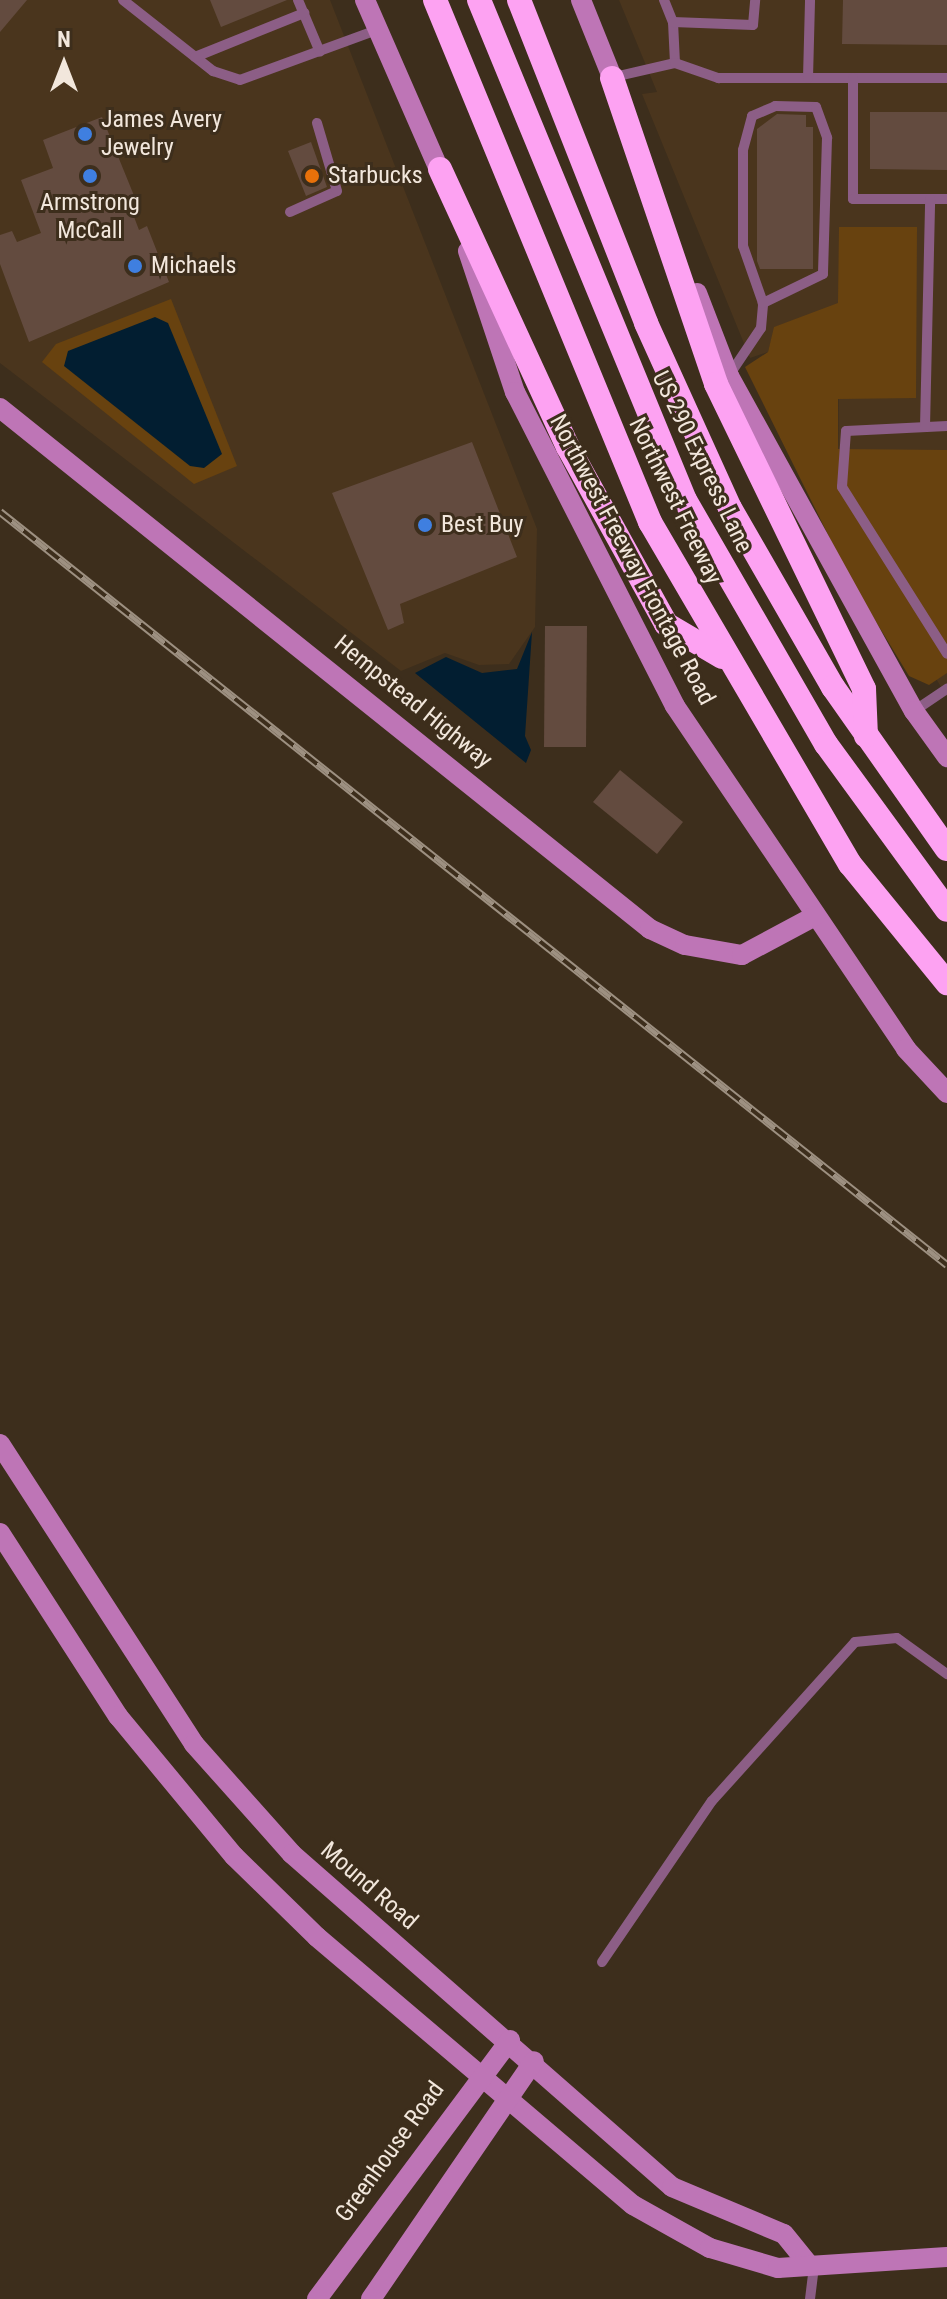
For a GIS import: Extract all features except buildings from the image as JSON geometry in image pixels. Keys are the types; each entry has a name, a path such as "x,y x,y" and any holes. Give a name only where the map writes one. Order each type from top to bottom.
{"highway":[{"name":"Northwest Freeway","path":"435,0 581,369 650,522 724,658 850,864 947,983"},
{"name":"US 290 Express Lane","path":"479,0 685,500 826,744 947,910"},
{"name":"Northwest Freeway","path":"519,0 691,427 772,586 867,738 947,849"},
{"path":"612,78 716,384 864,689 867,738"},
{"path":"440,169 568,447 666,624 724,658"}],"street":[{"name":"Northwest Freeway Frontage Road","path":"365,0 440,169 515,392 675,706 906,1049 947,1093"},
{"path":"581,0 729,376 914,711 947,757"},
{"name":"Hempstead Highway","path":"0,408 650,929 685,945 742,955 815,916"},
{"name":"Mound Road","path":"0,1444 97,1600 222,1776 325,1884 510,2040 672,2187 784,2234 811,2262"},
{"path":"0,1533 118,1716 234,1856 508,2100 633,2205 710,2248 778,2268 811,2262 907,2265 947,2257"},
{"name":"Greenhouse Road","path":"317,2299 480,2075 510,2040"},
{"path":"371,2299 534,2061"}],"lane":[{"path":"123,0 195,57 240,80 377,30"},
{"path":"298,0 320,52"},
{"path":"664,0 673,22 675,63"},
{"path":"673,22 753,25 755,0"},
{"path":"808,78 810,0"},
{"path":"195,57 304,13"},
{"path":"612,78 675,63 718,78 947,78"},
{"path":"853,78 853,199 947,199"},
{"path":"729,376 761,328 763,303 743,246 743,150 752,116 775,106 816,107 827,138 823,274 763,303"},
{"path":"290,212 337,191 317,123"},
{"path":"925,427 930,199"},
{"path":"947,426 846,431 842,487 947,654"},
{"path":"914,711 947,689"},
{"path":"602,1962 712,1801 855,1642 897,1638 947,1674"},
{"path":"810,2299 811,2262"}],"shaded area":[{"path":"0,0 330,0 537,529 535,627 509,664 479,665 445,653 401,671 0,363"},
{"path":"619,0 947,0 947,697 838,515 839,304 775,327 768,352 750,358 642,94 657,92"},
{"path":"839,227 917,227 916,398 838,399 838,449 947,450 947,673 929,685 909,676 850,579 745,367 768,352 774,327 838,303"},
{"path":"171,299 237,466 194,484 42,362 56,344"}],"water":[{"path":"155,317 168,323 222,454 204,468 190,466 64,366 68,351"},
{"path":"532,632 525,736 531,750 526,763 415,673 446,657 482,673 517,669"}],"railway":[{"path":"0,512 947,1265"}],"place":[{"name":"James Avery Jewelry","path":"85,134"},
{"name":"Armstrong McCall","path":"90,176"},
{"name":"Starbucks","path":"312,176"},
{"name":"Michaels","path":"135,266"},
{"name":"Best Buy","path":"425,525"}]}
